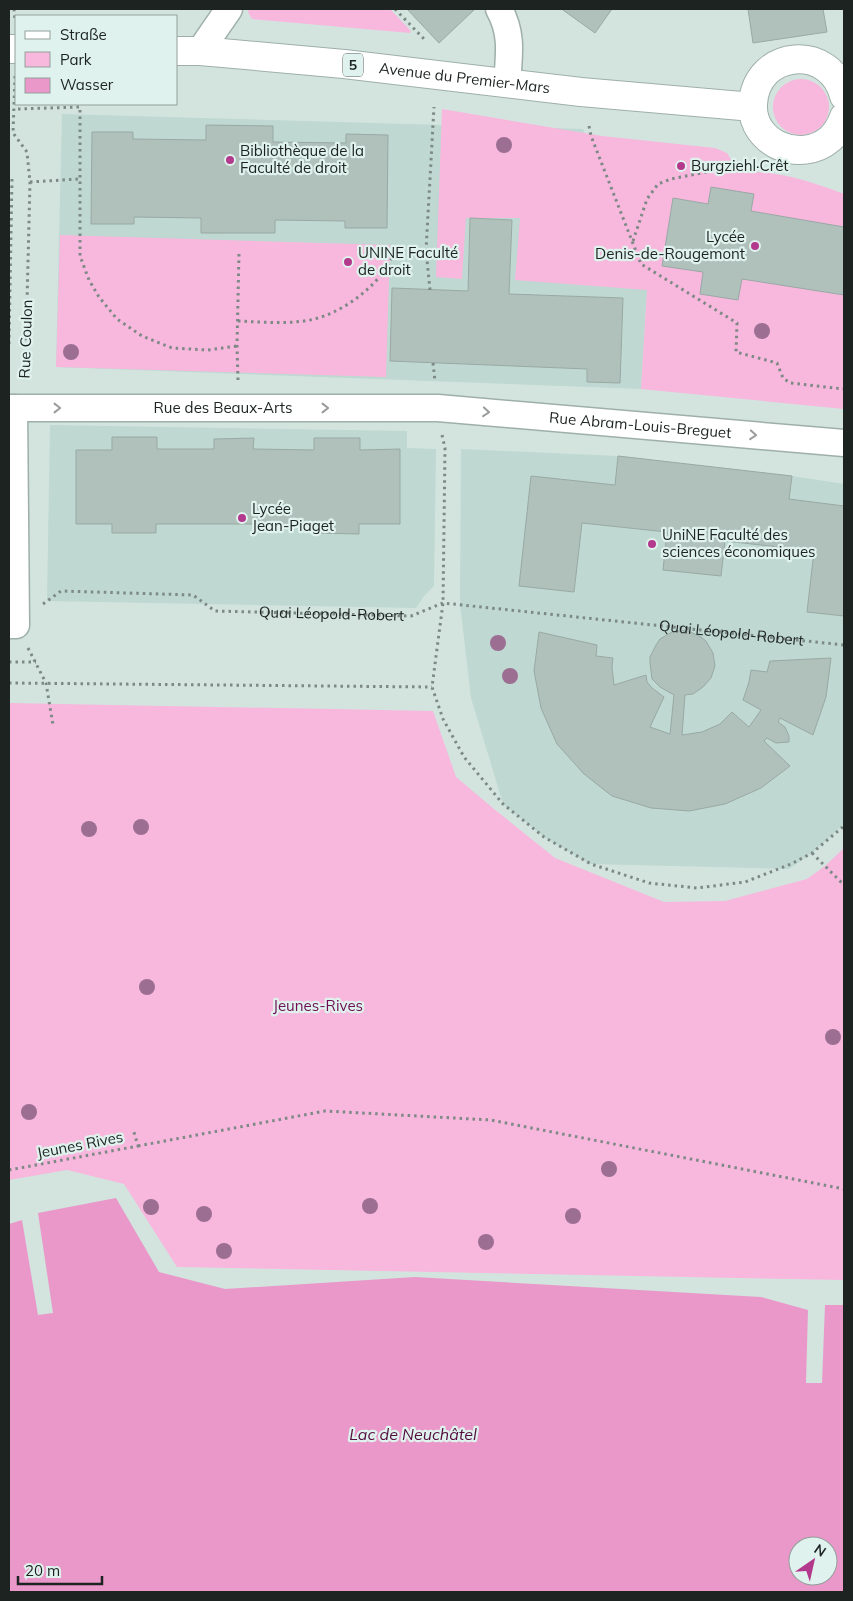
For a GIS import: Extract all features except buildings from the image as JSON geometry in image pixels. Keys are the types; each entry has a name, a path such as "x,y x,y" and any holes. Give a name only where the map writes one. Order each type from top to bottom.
{"main road":[{"name":"Avenue du Premier-Mars","path":"188,51 344,64 610,95 753,106"},
{"path":"840,136 819,147 804,151 790,150 776,145 764,135 757,122 753,106 754,96 764,75 783,62 794,59 811,60 827,68 835,76 844,96"}],"street":[{"path":"188,51 229,9"},
{"path":"499,9 506,21 510,46 507,82"},
{"path":"12,408 12,625"},
{"name":"Rue des Beaux-Arts","path":"12,408 438,408"},
{"name":"Rue Abram-Louis-Breguet","path":"438,408 844,443"}],"path":[{"path":"396,9 426,40"},
{"name":"Rue Coulon","path":"12,408 25,385 30,182 27,152 13,133 13,57"},
{"path":"430,290 426,250 434,106"},
{"path":"18,109 80,108 80,256 98,297 116,319 142,336 172,348 208,350 237,346"},
{"path":"589,126 591,136 641,264 737,323 736,352 778,363 783,378 790,383 844,389"},
{"path":"632,242 647,199 658,184 671,179 758,163"},
{"path":"9,344 12,177"},
{"path":"30,182 79,179"},
{"path":"238,321 278,324 306,321 337,311 365,292 383,273 398,243"},
{"path":"239,253 237,346 240,408"},
{"path":"433,364 445,448 443,603 432,687 443,719 464,757 503,804 544,837 590,864 649,883 697,888 746,882 790,864 812,853 844,826"},
{"name":"Quai Léopold-Robert","path":"12,625 61,591 193,595 215,611 411,616 443,603 844,645"},
{"path":"9,662 36,662 46,683 53,726"},
{"path":"9,683 432,687"},
{"path":"812,853 844,885"},
{"path":"138,1146 325,1111 491,1120 844,1189"},
{"name":"Jeunes Rives","path":"9,1170 138,1146 133,1129"}],"shaded area":[{"name":"UNINE Faculté de droit","path":"62,114 583,129 647,290 641,389 56,367"},
{"name":"Lycée Jean-Piaget","path":"50,425 407,431 407,448 436,449 434,586 416,608 47,601"},
{"path":"461,449 618,456 792,476 844,484 844,823 841,827 812,853 789,869 590,864 544,837 503,804 471,698 460,604"}],"green space":[{"path":"249,9 390,9 411,31 410,33 252,19 248,12"},
{"path":"801,79 812,81 821,87 827,96 829,107 827,118 821,127 812,133 801,135 790,133 781,127 775,118 773,107 775,96 781,87 790,81"},
{"path":"442,109 602,136 715,148 727,153 742,172 781,175 807,181 844,194 844,409 641,389 647,290 515,280 520,218 466,218 462,279 436,277"},
{"path":"60,235 390,245 386,377 56,367"},
{"name":"Jeunes-Rives","path":"9,703 433,711 456,777 494,809 555,858 664,902 725,901 807,879 825,866 844,848 844,1280 177,1267 124,1184 67,1170 9,1180"}],"water":[{"name":"Lac de Neuchâtel","path":"116,1198 159,1272 225,1289 415,1277 761,1297 808,1310 806,1383 822,1383 825,1305 844,1305 844,1592 9,1592 9,1224 22,1220 38,1315 53,1313 38,1213"}],"place":[{"name":"Bibliothèque de la Faculté de droit","path":"230,160"},
{"name":"Burgziehl·Crêt","path":"681,166"},
{"name":"Lycée Denis-de-Rougemont","path":"755,246"},
{"name":"UNINE Faculté de droit","path":"348,262"},
{"name":"Lycée Jean-Piaget","path":"242,518"},
{"name":"UniNE Faculté des sciences économiques","path":"652,544"}]}
